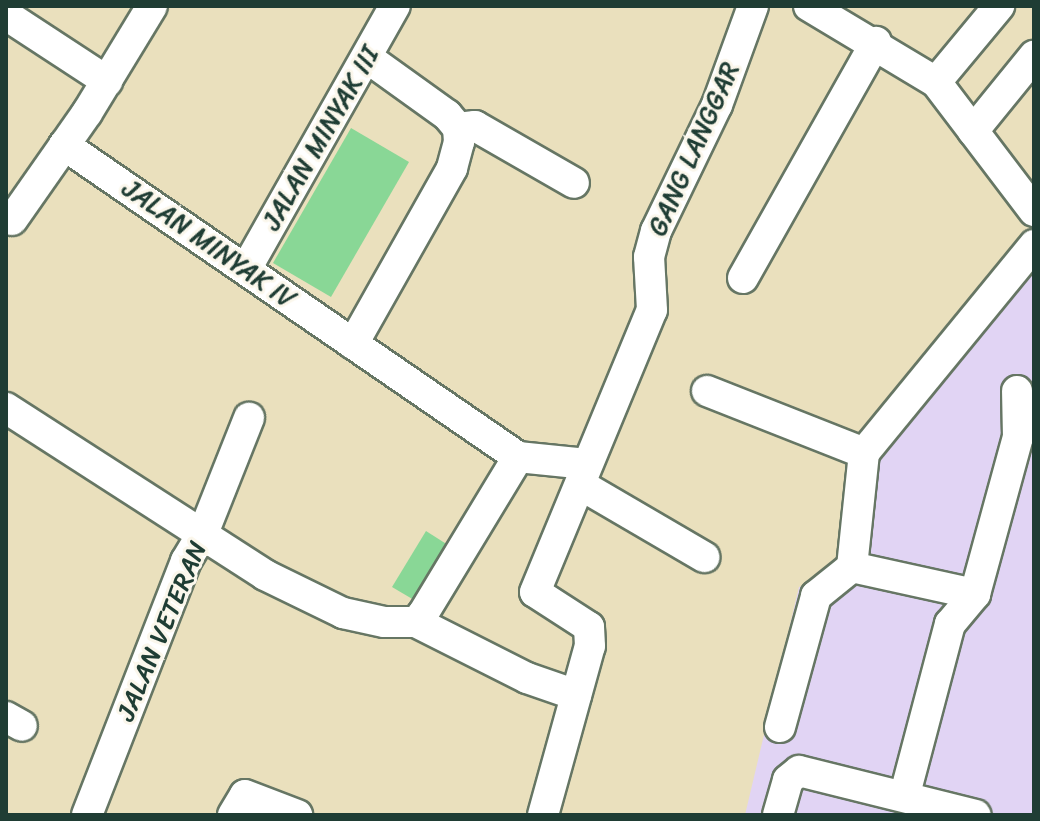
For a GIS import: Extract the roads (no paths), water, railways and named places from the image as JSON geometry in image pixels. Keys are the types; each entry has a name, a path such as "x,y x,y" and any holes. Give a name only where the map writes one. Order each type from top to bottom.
{"street":[{"path":"12,220 107,81 152,6"},
{"name":"JALAN MINYAK III","path":"246,269 369,59 395,6"},
{"name":"GANG LANGGAR","path":"584,475 654,295 649,257 656,231 717,105 753,6"},
{"path":"809,6 876,42 936,82 1034,211"},
{"path":"936,82 999,6"},
{"path":"6,15 107,81"},
{"path":"743,278 876,42"},
{"path":"973,131 1034,56"},
{"path":"353,344 452,168 458,128 447,115 369,59"},
{"path":"458,128 475,126 574,183"},
{"name":"JALAN MINYAK IV","path":"64,145 518,457"},
{"path":"780,727 816,596 852,567 864,453 1034,245"},
{"path":"707,391 864,453"},
{"path":"905,794 950,624 975,594 1018,437 1017,391"},
{"name":"JALAN VETERAN","path":"6,408 204,531 186,561 87,815"},
{"path":"249,418 204,531 265,575 322,604 365,619 416,622 527,678 576,695"},
{"path":"416,622 443,587 518,457 584,475 704,557"},
{"path":"543,815 590,646 589,627 535,592 584,475"},
{"path":"852,567 975,594"},
{"path":"778,815 788,780 799,771 905,794 976,815"},
{"path":"233,815 245,795 297,815"}]}
